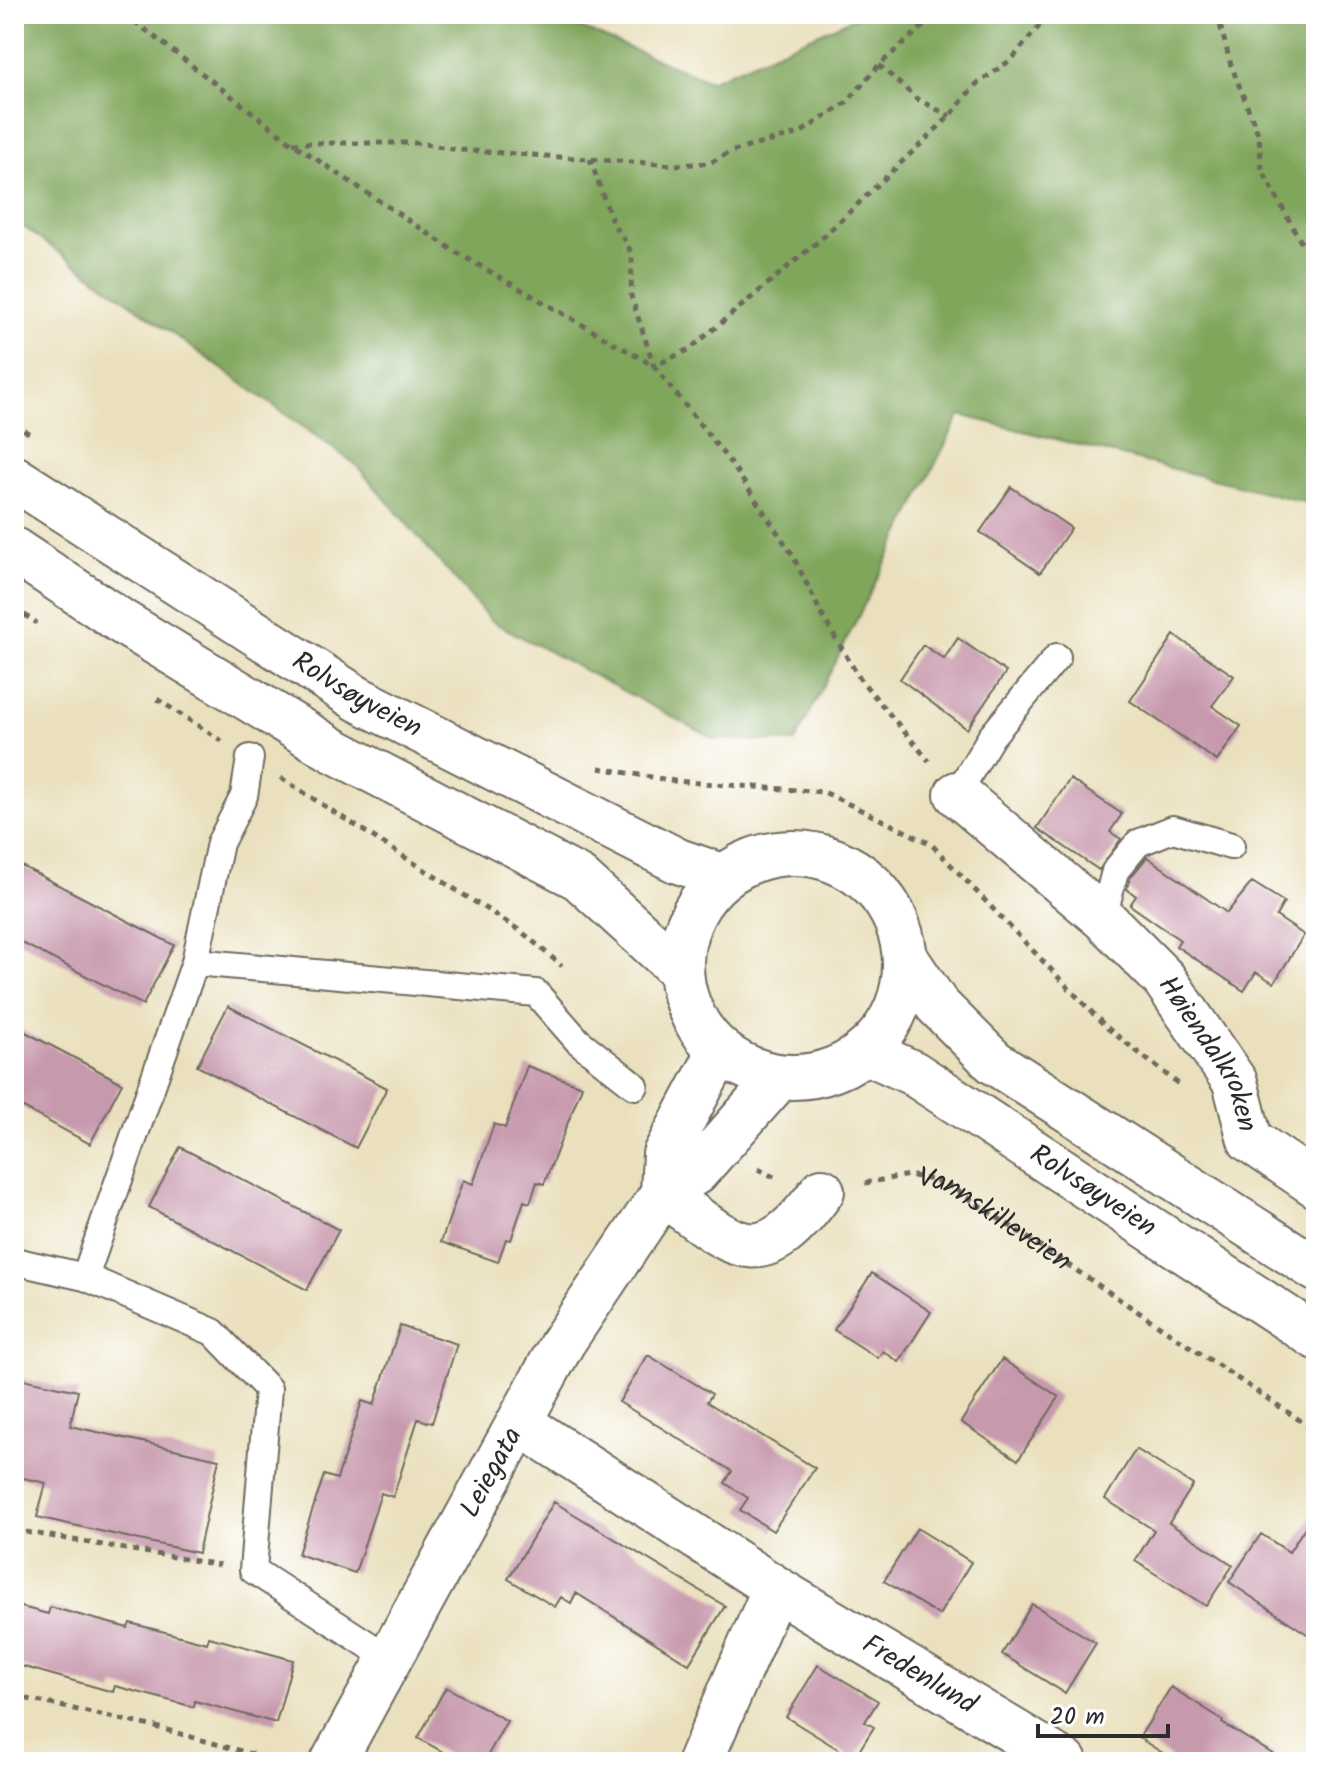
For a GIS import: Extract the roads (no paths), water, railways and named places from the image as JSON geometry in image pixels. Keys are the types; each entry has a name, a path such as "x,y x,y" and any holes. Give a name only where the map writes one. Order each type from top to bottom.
{"main road":[{"name":"Rolvsøyveien","path":"14,478 358,699 678,861 722,876"},
{"name":"Rolvsøyveien","path":"14,550 122,622 333,750 579,878 680,970"},
{"name":"Høiendalkroken","path":"957,794 1103,918 1164,979 1235,1082 1250,1140 1316,1185"},
{"path":"798,851 838,861 872,884 895,918 905,957 902,992 888,1024 865,1051 825,1073 780,1077 748,1069 720,1051 692,1015 680,970 689,918 722,876 757,857 798,851"},
{"name":"Rolvsøyveien","path":"905,957 937,1005 994,1062 1316,1269"},
{"path":"720,1051 665,1154 663,1193 734,1244 756,1247 778,1241 799,1223 822,1191"},
{"name":"Rolvsøyveien","path":"865,1051 913,1073 1316,1337"},
{"name":"Leiegata","path":"333,1762 563,1342 663,1193 696,1172 780,1077"},
{"name":"Fredenlund","path":"520,1423 775,1588 1065,1762"},
{"path":"700,1762 775,1588"}],"lane":[{"path":"957,794 991,737 1057,657"},
{"path":"85,1277 195,962 220,843 244,796 250,758"},
{"path":"1103,918 1115,871 1138,843 1173,829 1231,846"},
{"path":"195,962 536,993 578,1041 635,1086"},
{"path":"14,1261 85,1277 213,1332 268,1389 253,1570 390,1659"}]}
